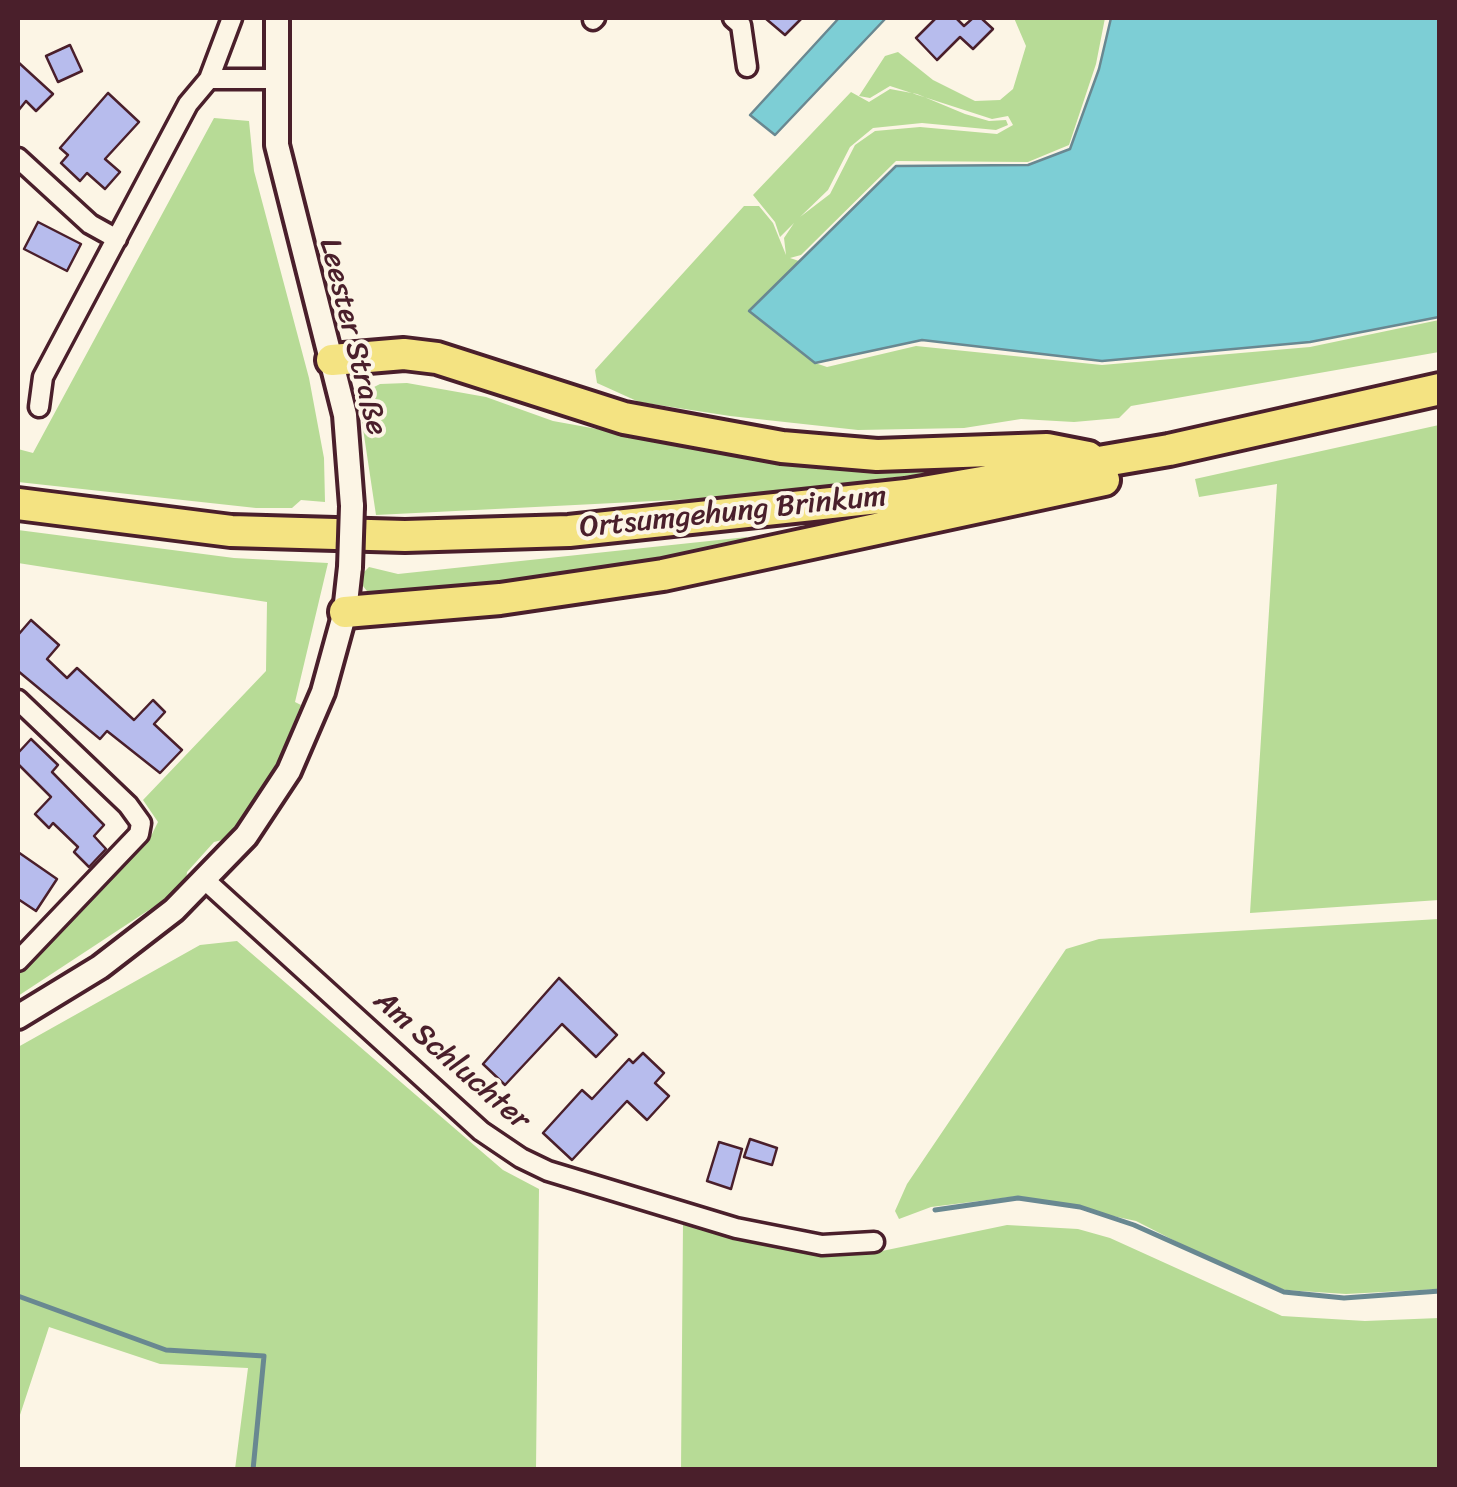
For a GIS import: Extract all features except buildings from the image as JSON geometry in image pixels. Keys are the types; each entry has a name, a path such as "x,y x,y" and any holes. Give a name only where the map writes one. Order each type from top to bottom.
{"highway":[{"path":"332,360 404,354 438,358 624,418 782,447 894,455 1046,449 1110,460"},
{"name":"Ortsumgehung Brinkum","path":"18,504 232,531 404,536 569,531 837,504 1110,460 1440,389"},
{"path":"344,612 500,599 827,543 1102,481 1169,450"}],"street":[{"path":"40,407 43,377 157,156 188,104 209,79 232,18"},
{"name":"Leester Straße","path":"18,1017 100,968 206,880 246,836 288,771 323,692 344,612 352,506 348,436 332,360 284,188 273,112 277,18"},
{"path":"733,18 740,24 746,67"},
{"path":"209,79 274,79"},
{"path":"18,158 90,224 116,239"},
{"path":"18,700 141,823 139,834 18,961"},
{"name":"Am Schluchter","path":"206,880 482,1132 521,1158 548,1171 765,1236 822,1246 874,1242"}],"green space":[{"path":"1014,18 1105,18 1096,64 1069,145 1028,162 896,161 801,255 790,258 799,261 749,311 815,363 827,367 916,346 1102,365 1310,347 1439,320 1439,352 1131,406 1119,418 1074,422 1021,419 964,428 858,430 730,416 639,402 597,383 595,370 744,206 759,206 773,223 786,255 784,238 794,223 780,237 775,222 753,195 851,92 869,102 890,89 912,93 890,86 870,98 859,96 885,56 898,52 933,80 975,101 1000,100 1013,89 1026,46","holes":["925,97 992,119 1008,116 1013,125 997,134 920,127 875,131 855,145 830,194 800,217 828,190 850,147 873,128 922,123 996,130 1008,125 1006,120 989,121"]},
{"path":"214,118 249,121 254,171 309,378 324,458 325,502 301,500 292,508 256,508 18,482 18,449 33,453"},
{"path":"407,383 486,397 553,421 741,455 946,471 734,497 376,515 359,402 366,391 380,384"},
{"path":"1439,425 1439,900 1250,913 1277,484 1199,497 1195,479"},
{"path":"18,530 234,558 328,563 295,702 301,705 276,766 245,814 226,839 214,842 187,872 186,881 158,904 18,996 18,974 150,838 158,822 143,800 266,671 267,602 18,563"},
{"path":"747,537 743,546 461,589 370,595 363,586 362,574 369,567 398,574"},
{"path":"1439,919 1439,1289 1346,1294 1285,1290 1216,1262 1136,1221 1019,1196 931,1207 899,1219 895,1211 907,1184 1066,949 1099,939"},
{"path":"237,941 503,1170 539,1189 536,1469 235,1469 248,1368 160,1364 49,1327 18,1421 18,1047 200,945"},
{"path":"683,1223 757,1244 832,1255 882,1251 1007,1225 1078,1229 1110,1238 1282,1316 1365,1321 1439,1318 1439,1469 681,1470"}],"water":[{"path":"839,18 886,18 775,135 750,115"},
{"path":"1111,18 1439,18 1439,317 1310,342 1102,361 922,340 815,363 749,311 896,166 1028,165 1070,149 1099,69"}],"waterway":[{"path":"935,1210 1018,1198 1080,1207 1134,1225 1284,1292 1344,1298 1440,1291"},
{"path":"18,1296 166,1350 264,1356 253,1470"}]}
